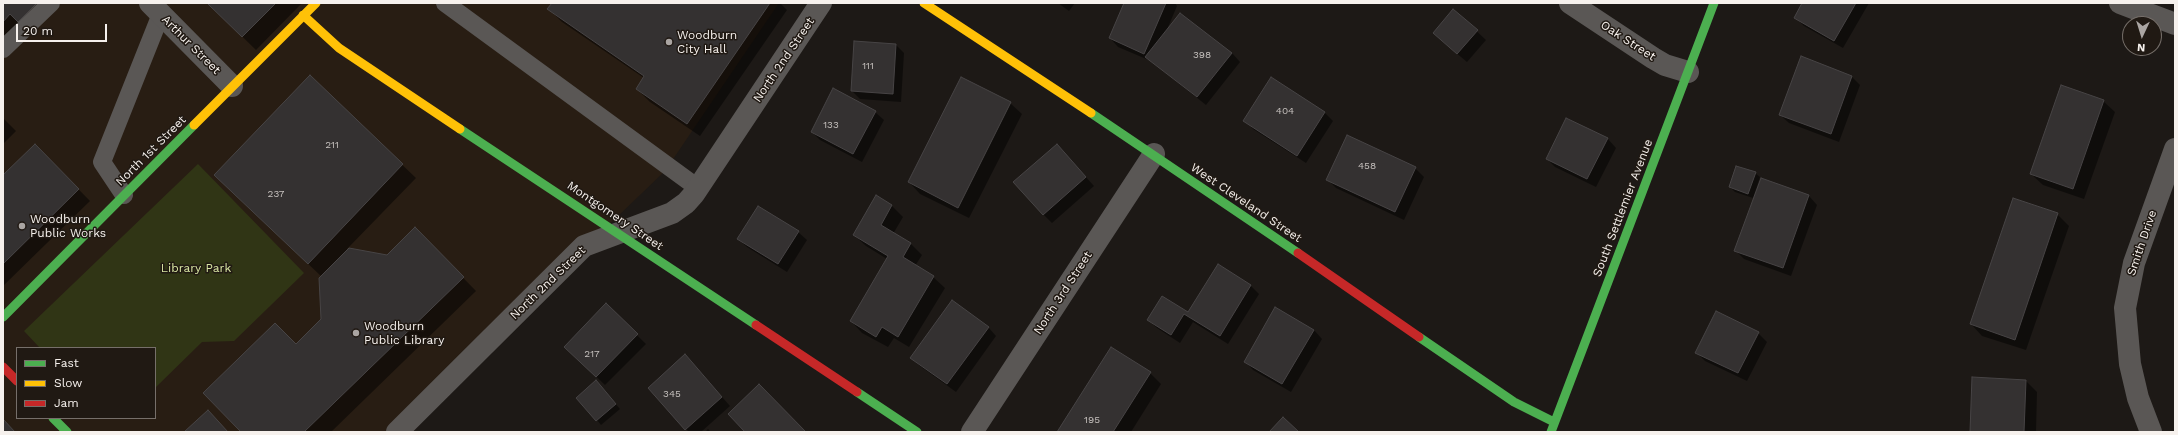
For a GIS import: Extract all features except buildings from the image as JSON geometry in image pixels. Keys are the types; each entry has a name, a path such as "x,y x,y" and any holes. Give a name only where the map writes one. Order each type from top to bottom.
{"street":[{"name":"North 1st Street","path":"3,317 316,3"},
{"name":"North 2nd Street","path":"397,432 584,246 672,213 686,203 698,188 822,3"},
{"name":"West Cleveland Street","path":"924,3 1154,154 1514,402 1554,422"},
{"name":"Oak Street","path":"1570,3 1665,65 1688,72"},
{"name":"South Settlemier Avenue","path":"1551,432 1714,3"},
{"path":"2120,3 2175,24"},
{"name":"Arthur Street","path":"155,8 232,86"},
{"name":"Montgomery Street","path":"303,15 340,48 619,233 909,430"},
{"name":"Smith Drive","path":"2151,432 2138,398 2130,364 2126,333 2126,308 2134,263 2175,149"},
{"name":"North 3rd Street","path":"972,432 1154,154"},
{"path":"3,367 16,380"},
{"path":"54,419 67,432"}],"lane":[{"path":"3,49 52,3"},
{"path":"445,3 698,188"},
{"path":"124,195 102,162 155,8"}],"shaded area":[{"path":"3,3 779,3 665,171 393,432 3,432"}],"green space":[{"name":"Library Park","path":"198,164 304,273 234,341 202,342 156,387 156,347 39,347 24,331"}],"traffic: fast":[{"path":"1551,432 1714,3"},
{"path":"1091,113 1298,253"},
{"path":"3,317 194,125"},
{"path":"460,129 756,325"},
{"path":"1419,337 1514,402 1554,422"},
{"path":"857,392 917,432"},
{"path":"54,419 67,432"}],"traffic: slow":[{"path":"194,125 316,3"},
{"path":"924,3 1091,113"},
{"path":"303,15 339,48 460,129"}],"traffic: jam":[{"path":"1298,253 1419,337"},
{"path":"756,325 857,392"},
{"path":"3,367 16,380"}],"place":[{"name":"Woodburn City Hall","path":"669,42"},
{"name":"Woodburn Public Works","path":"22,226"},
{"name":"Woodburn Public Library","path":"356,333"}]}
